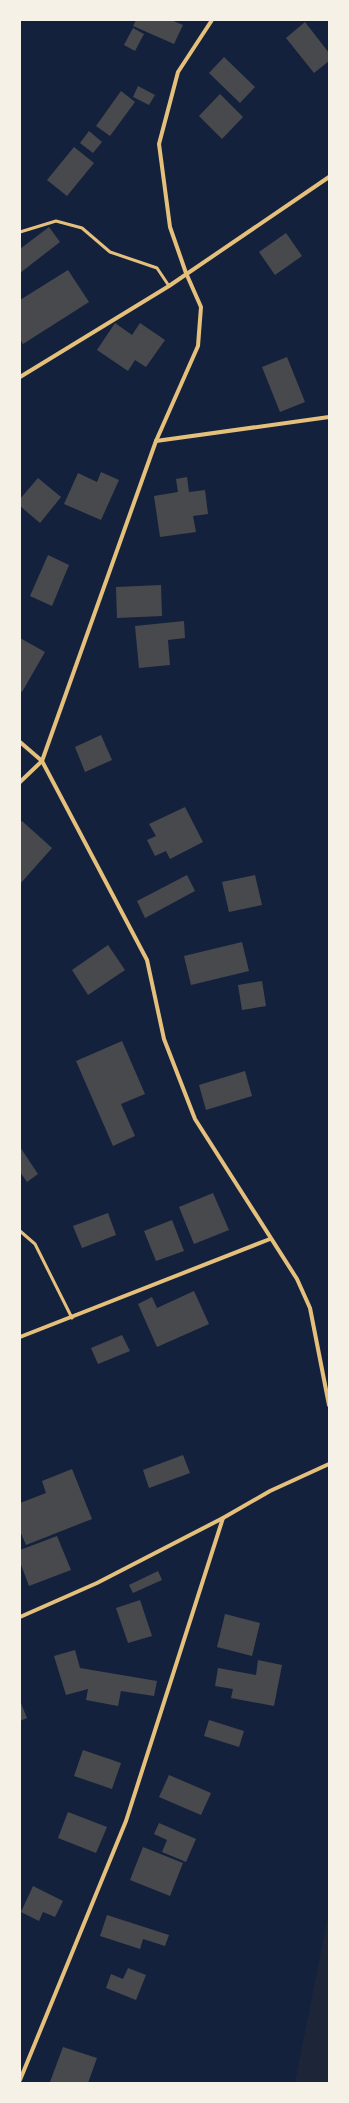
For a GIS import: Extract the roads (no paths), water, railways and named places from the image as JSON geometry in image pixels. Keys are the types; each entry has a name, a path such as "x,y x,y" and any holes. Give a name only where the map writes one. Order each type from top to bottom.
{"street":[{"path":"20,782 42,761 156,441 198,346 201,307 186,273 170,227 159,144 178,72 212,20"},
{"path":"20,377 169,286 329,177"},
{"path":"156,441 329,417"},
{"path":"20,742 42,761 148,960 164,1039 194,1119 270,1239 297,1278 310,1308 329,1405"},
{"path":"20,1337 72,1318 270,1239"},
{"path":"20,1617 97,1583 223,1518 270,1491 329,1464"},
{"path":"20,2080 126,1821 223,1518"}],"lane":[{"path":"20,232 56,221 82,228 110,252 157,268 169,286"},
{"path":"20,1231 35,1244 72,1318"}]}
